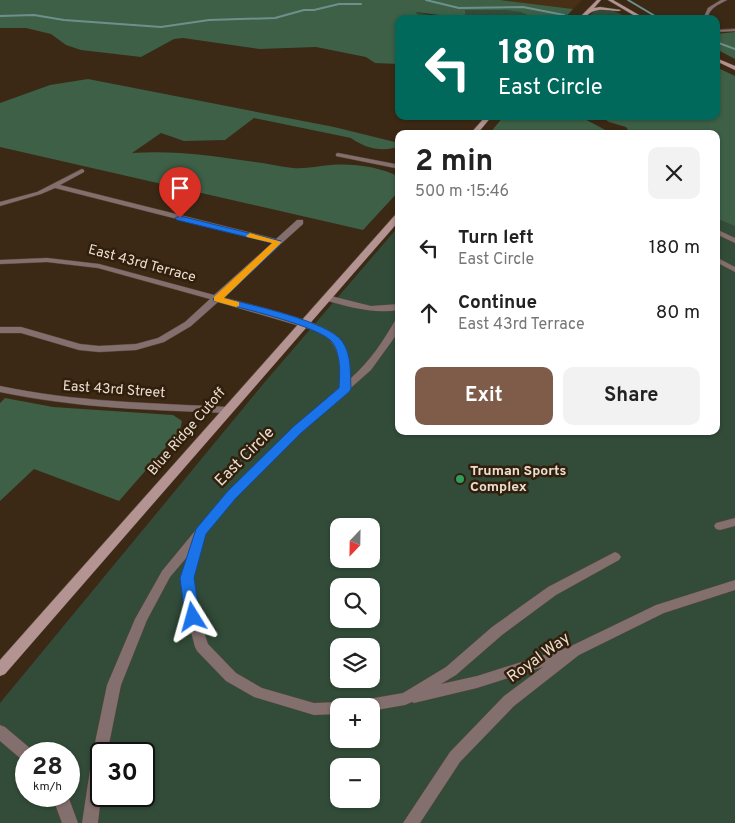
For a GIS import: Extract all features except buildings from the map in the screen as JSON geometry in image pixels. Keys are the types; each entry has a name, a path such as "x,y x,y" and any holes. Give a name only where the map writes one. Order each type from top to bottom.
{"main road":[{"path":"584,15 600,0 628,15"},
{"path":"610,0 637,15"},
{"path":"588,10 600,8 619,10"},
{"path":"720,61 735,68"},
{"path":"477,130 485,120"},
{"name":"Blue Ridge Cutoff","path":"0,670 395,221"}],"street":[{"path":"705,15 712,6 725,0"},
{"path":"720,31 735,30"},
{"path":"338,155 395,167"},
{"path":"0,204 56,186 82,171"},
{"path":"56,186 278,242"},
{"path":"0,330 21,330 65,344 89,349 136,347 161,340 180,330 218,299 300,222"},
{"path":"720,233 735,241"},
{"name":"East 43rd Terrace","path":"0,262 34,260 80,262 303,324"},
{"path":"720,261 735,270"},
{"path":"327,298 370,310 384,311 395,308"},
{"path":"303,324 329,333 338,343 345,361 345,389"},
{"name":"East Circle","path":"330,708 314,708 259,694 231,677 202,647 193,617 187,578 200,532 232,495 297,430 368,368 395,330"},
{"name":"East 43rd Street","path":"0,389 37,398 74,402 227,410"},
{"path":"720,526 735,522"},
{"path":"90,823 99,757 114,685 141,619 166,574 200,532"},
{"path":"405,699 451,671 497,631 552,591 615,557"},
{"name":"Royal Way","path":"411,823 455,757 509,701 574,651 660,609 735,585"},
{"path":"380,703 477,682 574,651"},
{"path":"0,732 15,745"},
{"path":"64,807 70,823"}],"shaded area":[{"path":"500,0 582,0 573,9"}],"green space":[{"path":"0,0 500,0 573,9 568,15 527,15 506,10 465,10 465,15 439,15 416,12 418,15 395,15 395,64 375,63 366,57 316,47 259,49 183,38 174,39 141,57 81,50 66,45 51,34 26,28 0,28"},
{"path":"492,9 511,10 529,15 439,15 465,10"},
{"path":"602,9 612,10 622,15 590,15 594,11"},
{"path":"416,12 430,15 418,15"},
{"path":"735,32 735,59 720,51 720,34"},
{"path":"720,69 735,76 735,226 720,220 720,130 628,130 626,127 606,120 720,120"},
{"path":"88,79 334,127 395,142 395,147 393,148 368,147 351,138 254,118 225,140 184,141 161,133 132,153 194,154 293,168 326,165 366,166 395,175 395,195 363,230 0,147 0,103 50,85"},
{"path":"501,120 587,120 605,130 492,130"},
{"name":"Truman Sports Complex","path":"720,201 735,209 735,823 0,823 0,703 264,383 395,231 395,435 720,435"},
{"path":"5,398 53,407 173,415 182,421 180,431 119,501 34,469 0,501 0,403"}],"waterway":[{"path":"426,0 459,8 523,7 564,15"},
{"path":"628,0 653,15"},
{"path":"0,16 34,15 64,20 161,27 209,20 275,18 304,10 314,10 339,4 361,4"},
{"path":"720,43 735,49"}],"slow traffic":[{"path":"236,304 218,299 278,242 250,236"}],"place":[{"name":"Truman Sports Complex","path":"460,479"}],"route":[{"path":"180,218 278,242 218,299 323,330 329,333 338,343 345,361 345,389 297,430 232,495 200,532 187,578 193,617"}]}
